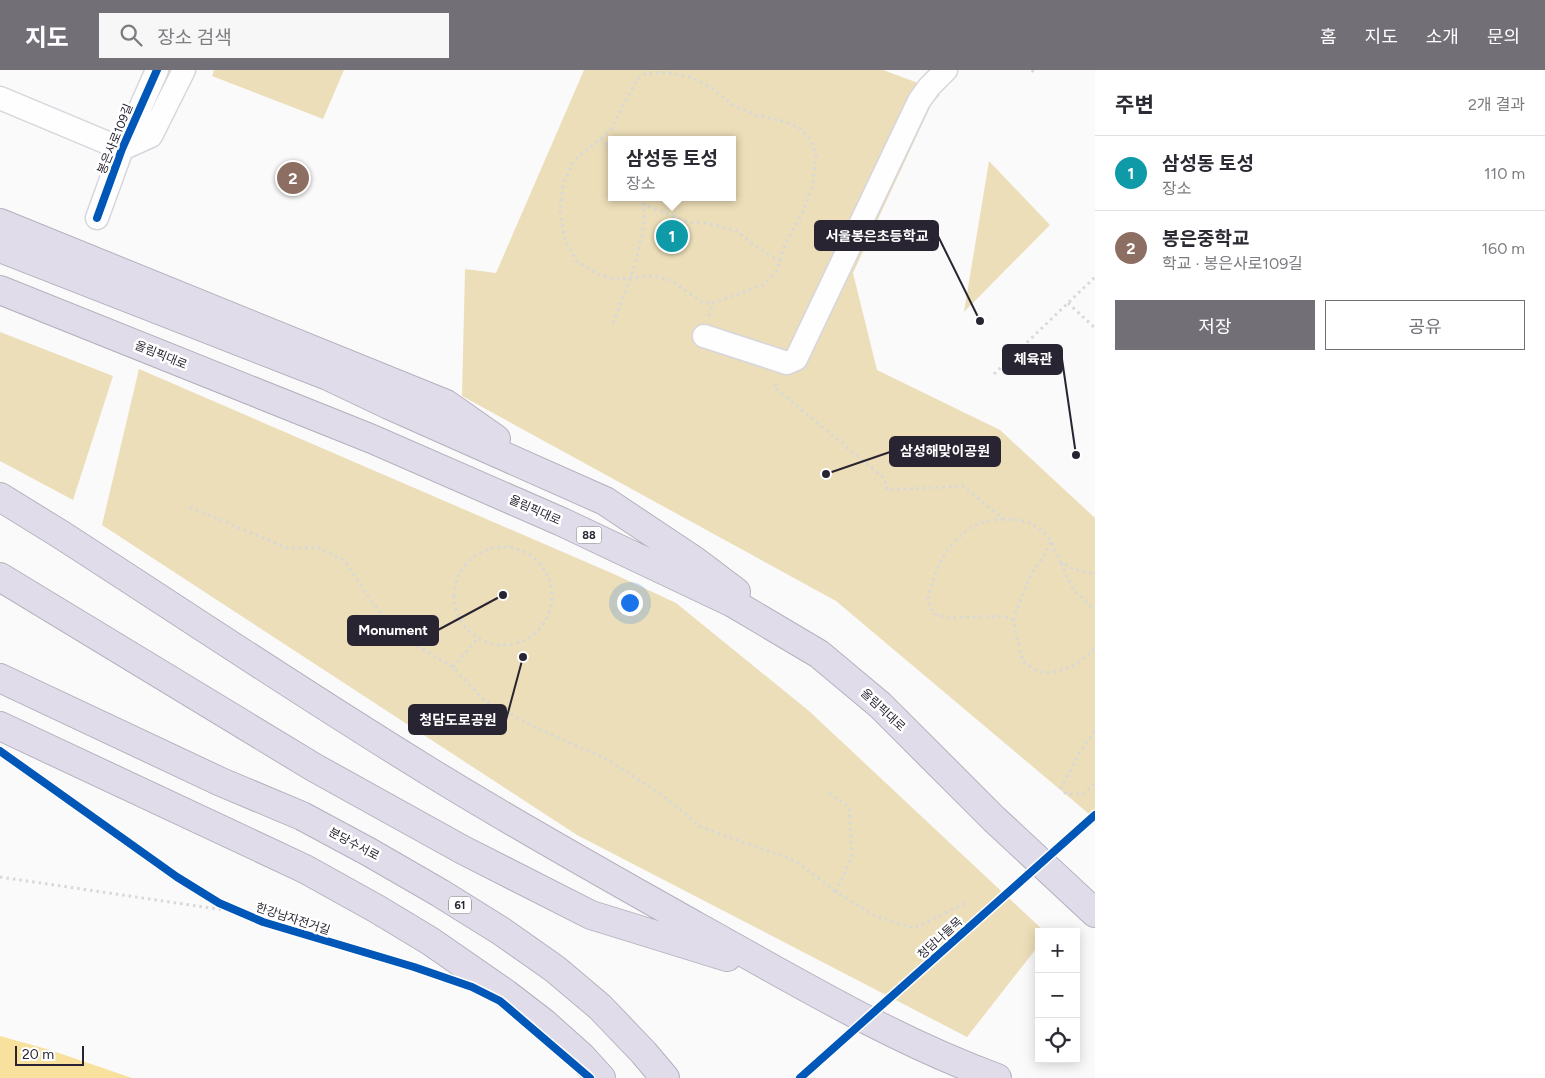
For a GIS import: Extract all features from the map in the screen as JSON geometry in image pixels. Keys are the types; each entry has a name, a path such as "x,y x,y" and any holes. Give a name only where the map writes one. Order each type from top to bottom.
{"highway":[{"path":"0,223 446,404 548,475"},
{"path":"0,248 328,376 605,501 695,561 819,654"},
{"name":"올림픽대로","path":"0,290 372,439 562,522 733,604 819,654 880,705 994,819 1095,913"},
{"path":"0,497 421,766 552,845 854,1013 904,1038 997,1078"},
{"path":"0,577 315,768 462,850 582,911 780,973"},
{"name":"분당수서로","path":"0,678 222,782 302,816 440,893 501,931 555,969 600,1007 644,1053 664,1078"},
{"path":"0,726 305,869 376,909 430,941 513,999 544,1023 582,1057 601,1078"}],"street":[{"name":"봉은사로109길","path":"96,218 122,149 157,70"},
{"path":"122,149 151,136 184,70"},
{"path":"704,336 787,363 796,359 919,101 929,87 946,70"},
{"name":"봉은사로109길","path":"0,98 122,149"}],"path":[{"path":"647,73 668,73 691,77 712,88 733,105 756,115 786,122 801,129 811,141 816,155 813,183 803,212 785,245 780,261 776,272 763,285 713,303 703,304 672,281 654,276 615,279 600,275 577,262 565,240 560,211 563,185 574,160 610,131 637,79 647,73"},
{"path":"600,139 608,146"},
{"path":"613,323 631,278 645,220 642,201"},
{"path":"643,204 688,222 735,230 758,248 780,261"},
{"path":"994,374 1095,277"},
{"path":"704,336 713,303"},
{"path":"1068,303 1095,328"},
{"path":"774,387 885,479 887,490 964,486 1003,519"},
{"path":"190,507 290,550 317,547 345,561 371,601 402,637 453,667 484,700 537,728 608,760 662,795 701,827 796,861 836,892 874,916 914,928 968,902"},
{"path":"1013,620 1003,616 948,618 934,614 927,601 936,568 952,543 977,524 1003,519 1025,521 1039,528 1051,541 1073,589 1095,610"},
{"path":"1051,541 1045,554 1031,574 1013,620 1024,662 1040,672 1061,671 1089,655 1095,648"},
{"path":"504,547 519,550 534,558 545,570 551,585 552,602 548,618 538,631 525,641 509,645 492,645 477,638 465,628 455,606 456,583 462,568 474,557 496,548 504,547"},
{"path":"1060,561 1073,569 1095,574"},
{"path":"453,667 477,638"},
{"path":"1095,731 1080,752 1061,788 1066,794 1083,794 1095,784"},
{"path":"830,793 849,807 852,857 836,892"},
{"path":"0,877 238,912"}],"shaded area":[{"path":"214,70 344,70 323,119 212,76"},
{"path":"584,70 883,70 929,87 940,95 932,103 853,273 877,370 1000,430 1095,518 1095,819 836,601 462,396 465,269 496,273"},
{"path":"989,161 1050,225 964,312"},
{"path":"0,332 113,376 73,500 0,461"},
{"path":"139,369 616,575 676,603 809,711 1041,928 1035,928 1035,950 967,1037 577,835 102,525"},
{"path":"0,1036 50,1050 132,1078 0,1078"}],"cycle path":[{"path":"97,218 122,149 157,70"},
{"name":"한강남자전거길","path":"0,751 177,877 219,903 263,922 414,967 472,987 500,1001 590,1078"},
{"name":"청담나들목","path":"800,1078 1095,815"}],"place":[{"name":"봉은중학교","path":"293,178"},
{"name":"삼성동 토성","path":"672,236"},
{"name":"서울봉은초등학교","path":"980,321"},
{"name":"체육관","path":"1076,455"},
{"name":"삼성해맞이공원","path":"826,474"},
{"name":"Monument","path":"503,595"},
{"name":"청담도로공원","path":"523,657"}]}
